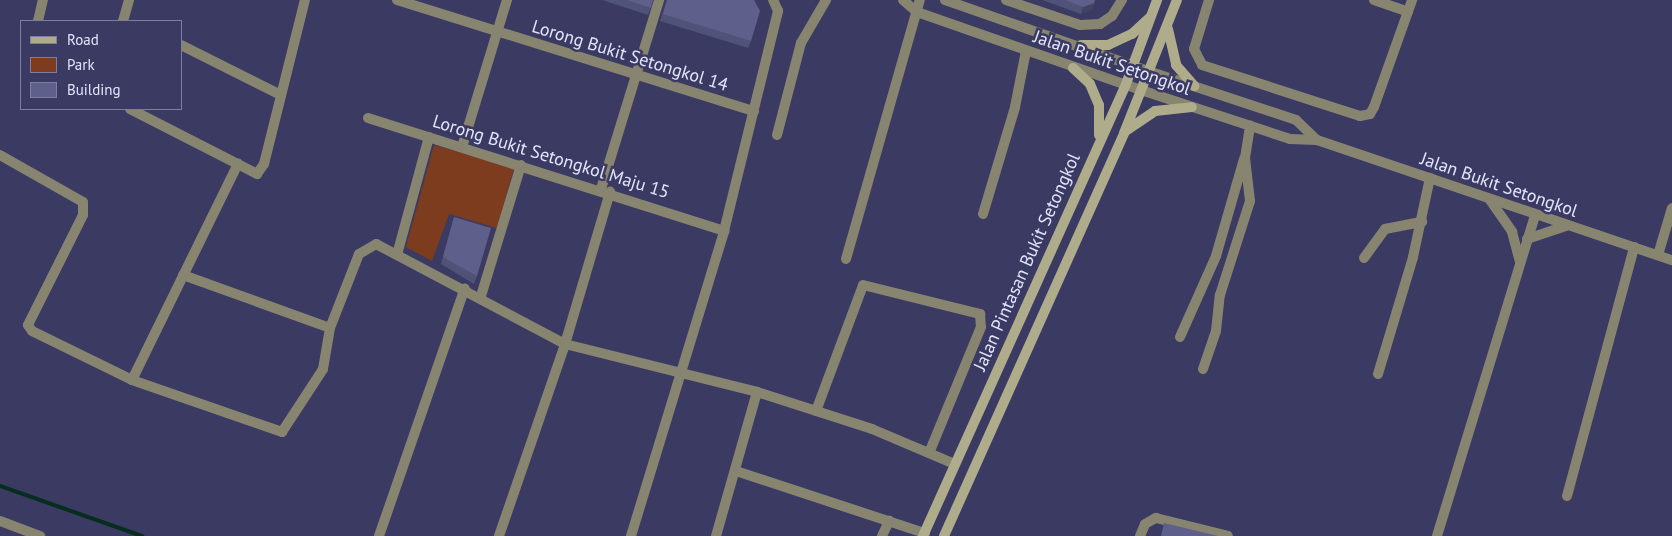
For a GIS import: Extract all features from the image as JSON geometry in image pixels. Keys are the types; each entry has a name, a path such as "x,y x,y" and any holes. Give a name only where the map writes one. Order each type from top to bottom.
{"main road":[{"name":"Jalan Pintasan Bukit Setongkol","path":"924,534 1126,84 1157,0"},
{"name":"Jalan Pintasan Bukit Setongkol","path":"944,536 1124,133 1177,0"},
{"path":"1081,45 1108,44 1124,38 1152,15"},
{"path":"1168,25 1170,53 1194,86"},
{"path":"1073,68 1090,84 1099,105 1101,128 1095,150"},
{"path":"1124,133 1156,111 1192,107"}],"street":[{"path":"38,20 43,0"},
{"path":"123,20 129,0"},
{"path":"132,110 257,174 260,170 304,0"},
{"name":"Lorong Bukit Setongkol 14","path":"397,0 754,111"},
{"path":"462,147 507,0"},
{"path":"499,536 565,344 636,74 659,0"},
{"path":"631,536 724,231 778,11 773,0"},
{"path":"778,135 801,43 826,0"},
{"name":"Jalan Bukit Setongkol","path":"903,0 917,12 1073,68 1290,139 1317,140 1566,226 1672,260"},
{"path":"846,259 920,0"},
{"name":"Jalan Bukit Setongkol","path":"945,0 1081,45 1148,71 1296,120 1317,140"},
{"path":"1006,0 1080,25 1100,24 1112,16 1122,0"},
{"path":"1209,0 1194,49 1202,65 1360,116 1370,114 1374,107 1412,0"},
{"path":"1374,0 1408,12"},
{"path":"182,46 279,94"},
{"path":"983,214 1015,106 1026,51"},
{"name":"Lorong Bukit Setongkol Maju 15","path":"368,118 606,191 724,231"},
{"path":"1180,337 1216,256 1245,158 1250,125"},
{"path":"398,251 429,137"},
{"path":"0,155 83,202 83,215 28,325 32,331 132,380 282,432 323,369 330,328 367,246 376,244 398,251 565,344 681,371 757,392 816,411 956,464"},
{"path":"1203,369 1216,331 1220,295 1250,201 1245,158"},
{"path":"132,380 238,164"},
{"path":"481,296 521,165"},
{"path":"1378,374 1422,222 1430,178"},
{"path":"1490,200 1512,232 1520,263"},
{"path":"1658,255 1672,208"},
{"path":"1437,536 1534,215"},
{"path":"1364,258 1385,229 1422,222"},
{"path":"1527,239 1566,226"},
{"path":"1567,496 1634,247"},
{"path":"183,275 330,328"},
{"path":"816,411 863,285 980,314 981,327 929,453"},
{"path":"379,536 465,288"},
{"path":"716,536 757,392"},
{"path":"736,471 924,534"},
{"path":"1140,536 1145,524 1156,518 1228,536"},
{"path":"0,521 40,536"},
{"path":"882,536 889,521"}],"green space":[{"path":"434,145 514,168 497,228 449,214 432,261 406,247"}],"building":[{"path":"627,0 653,0 651,8"},
{"path":"667,0 754,0 760,11 751,41 663,14"},
{"path":"1065,0 1095,0 1094,3 1083,7"},
{"path":"454,217 491,228 477,276 443,257"},
{"path":"1164,523 1218,536 1161,536"}],"waterway":[{"path":"0,486 142,536"}]}
